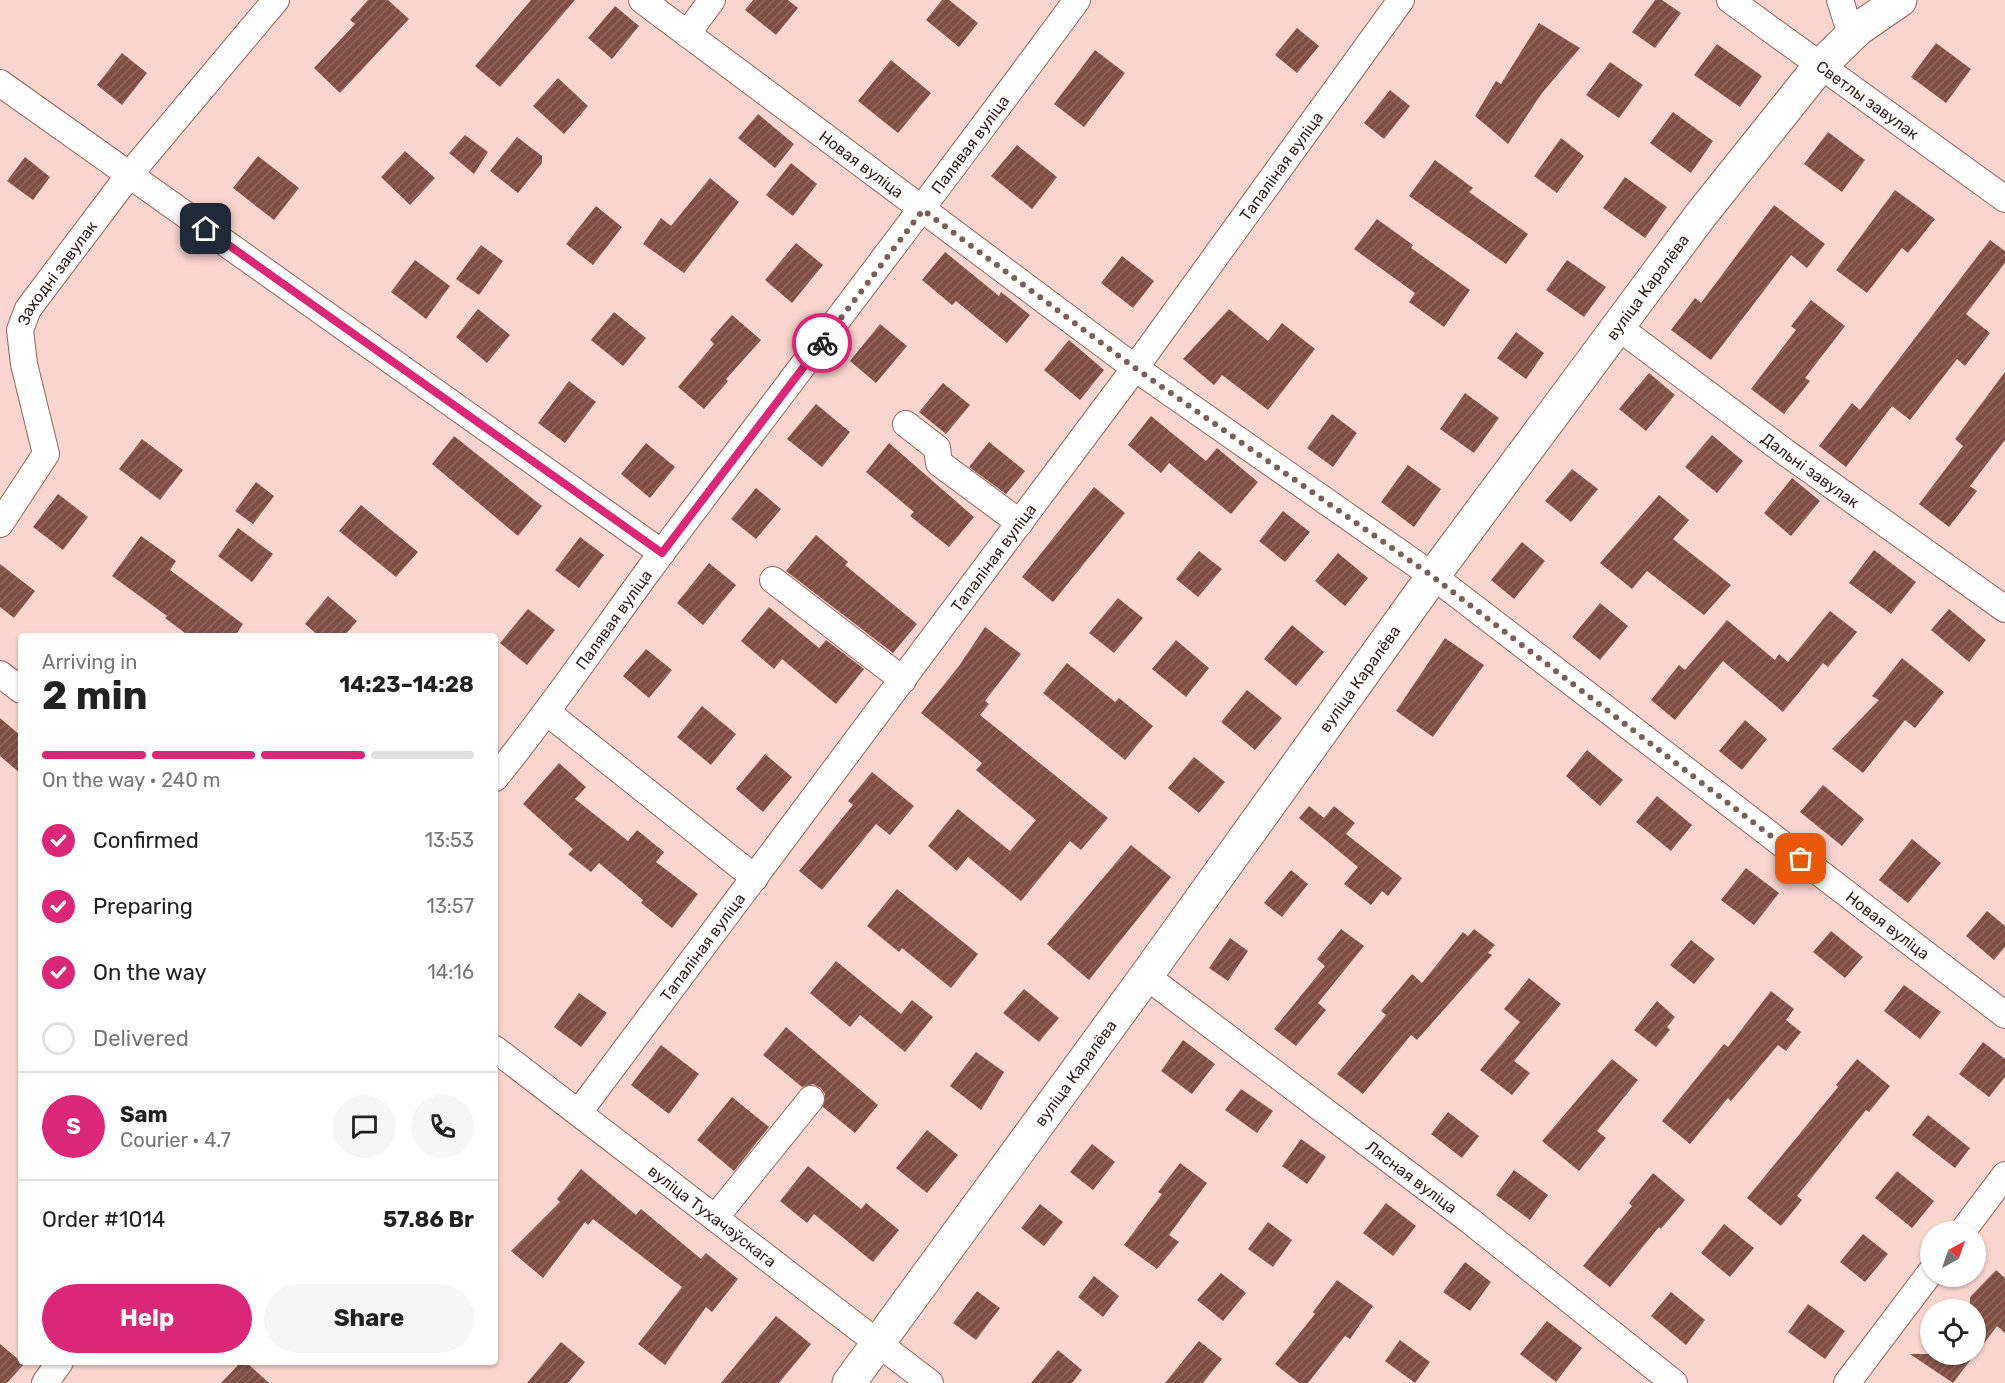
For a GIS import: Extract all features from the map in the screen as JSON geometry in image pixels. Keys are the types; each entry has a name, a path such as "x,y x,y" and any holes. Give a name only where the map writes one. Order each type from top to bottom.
{"main road":[{"name":"вуліца Каралёва","path":"849,1383 1146,976 1432,576 1700,216 1819,67 1858,29 1900,0"}],"street":[{"name":"Заходні завулак","path":"0,524 46,454 24,364 20,330 28,309 129,175 276,0"},
{"name":"Новая вуліца","path":"642,0 1135,368 1432,576 2005,1015"},
{"path":"687,34 712,0"},
{"name":"Палявая вуліца","path":"498,774 548,713 662,553 923,210 1077,0"},
{"name":"Тапаліная вуліца","path":"579,1112 1135,368 1401,0"},
{"name":"Светлы завулак","path":"1730,0 1819,67 2005,199"},
{"path":"1840,0 1847,22 1858,29"},
{"path":"0,83 662,553"},
{"name":"Дальні завулак","path":"1618,327 1785,452 2005,609"},
{"path":"906,424 937,448 939,463 1020,523"},
{"path":"773,580 903,680"},
{"path":"0,674 18,688"},
{"path":"548,713 755,878"},
{"name":"Лясная вуліца","path":"1146,976 1469,1220 1674,1383"},
{"name":"вуліца Тухачэўскага","path":"498,1052 930,1383"},
{"path":"715,1218 811,1099"},
{"path":"1970,1221 2005,1175"},
{"path":"1847,1383 1920,1286"},
{"path":"45,1383 58,1365"}],"building":[{"path":"368,0 388,0 409,19 340,93 314,68 355,24 350,20"},
{"path":"531,0 575,0 500,87 475,66"},
{"path":"753,0 788,0 798,8 776,35 745,10"},
{"path":"942,0 949,0 978,23 959,47 926,20"},
{"path":"1655,0 1662,0 1681,13 1655,48 1632,32"},
{"path":"615,6 639,26 612,59 588,38"},
{"path":"1539,23 1580,48 1542,93 1508,144 1475,116 1496,81 1501,84"},
{"path":"1297,28 1319,46 1297,73 1275,55"},
{"path":"1936,43 1971,69 1946,103 1911,77"},
{"path":"1717,44 1762,76 1740,107 1694,75"},
{"path":"1095,50 1125,73 1084,127 1054,104"},
{"path":"122,53 147,73 122,105 97,85"},
{"path":"891,60 931,93 898,133 858,101"},
{"path":"1610,62 1643,85 1619,118 1586,95"},
{"path":"558,78 588,106 564,134 533,106"},
{"path":"1390,90 1410,106 1384,139 1364,123"},
{"path":"1673,112 1713,141 1691,173 1650,143"},
{"path":"758,114 794,144 775,168 738,138"},
{"path":"1828,132 1865,160 1842,192 1804,164"},
{"path":"465,135 488,152 474,174 449,153"},
{"path":"517,137 542,156 542,163 518,193 490,171"},
{"path":"1561,138 1584,156 1557,193 1534,176"},
{"path":"1017,145 1057,177 1032,209 991,176"},
{"path":"405,151 435,178 410,205 381,177"},
{"path":"258,156 299,188 274,220 233,188"},
{"path":"25,157 50,177 33,200 7,181"},
{"path":"1435,160 1473,188 1469,192 1528,234 1506,264 1409,196"},
{"path":"791,163 817,184 793,216 766,195"},
{"path":"1625,177 1667,207 1645,238 1603,208"},
{"path":"710,178 739,202 684,273 643,244 661,218 671,226"},
{"path":"1895,190 1935,219 1908,253 1902,248 1867,293 1836,270"},
{"path":"1774,205 1825,244 1807,268 1791,255 1711,360 1671,330 1695,298 1701,303"},
{"path":"596,206 622,227 593,265 566,244"},
{"path":"1377,219 1413,245 1411,248 1470,290 1444,327 1409,302 1415,293 1354,249"},
{"path":"1990,240 2005,251 2005,263 1966,314 1990,333 1965,366 1957,359 1910,420 1892,406 1846,467 1819,446 1852,403 1860,410"},
{"path":"796,243 823,265 792,303 765,280"},
{"path":"481,245 503,261 479,295 456,279"},
{"path":"945,252 999,296 1001,292 1030,315 1007,343 956,301 952,305 922,280"},
{"path":"1122,256 1154,281 1133,308 1101,283"},
{"path":"415,260 450,286 426,319 391,292"},
{"path":"1567,260 1606,287 1584,317 1546,290"},
{"path":"1811,300 1845,326 1805,378 1810,381 1784,414 1751,389 1796,330 1791,326"},
{"path":"478,309 510,335 487,363 456,337"},
{"path":"1229,309 1268,341 1282,323 1315,349 1268,410 1222,375 1214,385 1183,359"},
{"path":"614,312 646,338 623,366 591,340"},
{"path":"732,315 761,340 726,379 728,381 704,409 678,387 714,344 710,340"},
{"path":"880,324 907,346 876,383 850,361"},
{"path":"1516,332 1544,353 1526,379 1497,358"},
{"path":"1069,340 1104,370 1080,400 1044,370"},
{"path":"2005,372 2005,440 1970,486 1977,491 1949,527 1919,504 1963,446 1955,439"},
{"path":"1649,373 1675,395 1646,431 1619,409"},
{"path":"569,381 596,402 565,443 538,423"},
{"path":"943,383 970,405 946,434 919,412"},
{"path":"1465,393 1499,418 1474,453 1440,429"},
{"path":"816,404 850,432 822,467 787,439"},
{"path":"1332,414 1357,433 1333,467 1307,448"},
{"path":"1151,416 1206,461 1217,448 1258,482 1231,514 1169,463 1161,473 1128,445"},
{"path":"1712,435 1743,461 1717,493 1685,467"},
{"path":"454,436 542,506 518,536 432,464"},
{"path":"142,439 183,470 160,500 119,469"},
{"path":"989,442 1025,471 1006,494 969,467"},
{"path":"646,443 675,467 650,498 621,474"},
{"path":"889,443 974,517 949,547 910,516 914,512 866,472"},
{"path":"1408,465 1441,489 1414,527 1381,502"},
{"path":"1572,469 1598,489 1571,522 1545,501"},
{"path":"1792,478 1820,501 1791,536 1764,513"},
{"path":"256,482 274,496 253,524 235,511"},
{"path":"1094,487 1125,513 1053,602 1022,577"},
{"path":"756,488 781,509 756,539 731,519"},
{"path":"58,494 88,517 63,550 33,527"},
{"path":"1659,495 1689,520 1673,539 1731,585 1704,615 1647,571 1632,589 1600,563"},
{"path":"361,505 418,552 396,577 339,531"},
{"path":"1283,511 1310,532 1285,562 1259,541"},
{"path":"238,528 273,554 252,582 218,556"},
{"path":"816,535 848,562 845,565 917,624 893,653 786,571"},
{"path":"141,536 176,561 170,570 243,624 237,633 185,633 165,618 167,616 112,576"},
{"path":"580,537 604,555 579,588 555,570"},
{"path":"1522,542 1545,561 1514,599 1491,580"},
{"path":"1874,550 1916,582 1891,614 1849,583"},
{"path":"1199,551 1222,569 1198,597 1176,579"},
{"path":"1338,553 1368,578 1345,606 1315,581"},
{"path":"709,563 736,585 703,625 677,603"},
{"path":"0,564 35,591 14,618 0,607"},
{"path":"328,596 357,621 347,633 316,633 305,624"},
{"path":"1118,598 1143,618 1114,653 1089,633"},
{"path":"1600,603 1628,626 1600,660 1572,637"},
{"path":"769,607 819,648 826,640 864,669 836,704 782,659 774,669 741,641"},
{"path":"528,609 555,630 527,665 500,643"},
{"path":"1949,609 1986,640 1969,662 1931,630"},
{"path":"1830,611 1857,632 1828,667 1823,663 1783,712 1723,661 1675,720 1651,700 1679,665 1685,670 1727,620 1775,660 1779,654 1788,662"},
{"path":"1292,625 1324,652 1296,686 1264,659"},
{"path":"985,627 1021,654 985,701 989,704 980,715 1108,818 1081,850 1070,841 1021,901 968,857 957,871 928,846 958,809 1010,851 1036,820 976,770 982,763 921,713 959,666"},
{"path":"1445,638 1484,665 1433,737 1396,711"},
{"path":"1176,640 1209,668 1186,697 1152,669"},
{"path":"646,649 672,670 649,698 623,676"},
{"path":"1902,658 1944,692 1915,728 1905,720 1863,773 1832,749 1879,700 1872,696"},
{"path":"1067,663 1115,702 1119,698 1153,726 1125,760 1043,693"},
{"path":"1247,690 1282,718 1255,750 1221,722"},
{"path":"702,706 736,734 711,765 677,737"},
{"path":"0,718 18,733 18,771 0,756"},
{"path":"1745,720 1767,739 1742,770 1719,751"},
{"path":"1587,750 1623,780 1600,806 1566,776"},
{"path":"765,754 792,777 763,812 736,789"},
{"path":"1194,757 1225,782 1199,813 1168,788"},
{"path":"559,763 586,787 575,799 628,841 637,830 664,852 656,862 698,894 672,928 641,903 643,900 599,863 591,872 568,854 573,849 523,804"},
{"path":"872,772 914,806 890,835 876,824 822,890 799,871 853,805 848,801"},
{"path":"1823,785 1864,819 1842,846 1800,812"},
{"path":"1657,796 1692,825 1671,851 1636,822"},
{"path":"1309,806 1324,818 1334,806 1355,823 1346,834 1402,878 1388,896 1382,891 1371,905 1344,884 1358,867 1299,818"},
{"path":"1912,839 1941,863 1908,903 1879,880"},
{"path":"1131,845 1171,877 1089,980 1047,944"},
{"path":"1746,868 1779,893 1754,925 1721,900"},
{"path":"1291,870 1308,884 1282,917 1264,903"},
{"path":"897,889 978,954 951,988 902,948 899,952 867,926"},
{"path":"1987,911 2005,926 2005,947 1994,960 1966,936"},
{"path":"1341,929 1364,946 1318,1003 1326,1010 1296,1046 1274,1029 1325,966 1317,959"},
{"path":"1474,929 1495,945 1488,953 1492,955 1417,1040 1411,1035 1363,1094 1337,1074 1386,1015 1381,1011 1412,974 1422,983 1463,932 1468,936"},
{"path":"1831,931 1863,957 1845,978 1813,952"},
{"path":"1230,938 1248,951 1228,981 1209,968"},
{"path":"1691,940 1715,959 1694,984 1670,965"},
{"path":"836,961 901,1014 912,1000 933,1017 905,1052 860,1015 850,1027 810,993"},
{"path":"1529,978 1561,1004 1514,1061 1530,1073 1512,1095 1480,1070 1520,1022 1504,1009"},
{"path":"1904,985 1941,1012 1920,1039 1884,1011"},
{"path":"1024,989 1059,1018 1039,1042 1003,1013"},
{"path":"1771,991 1794,1009 1786,1020 1801,1032 1786,1051 1778,1045 1731,1101 1728,1098 1690,1144 1662,1121 1724,1044 1728,1047"},
{"path":"579,993 607,1013 581,1047 554,1027"},
{"path":"1657,1001 1675,1017 1667,1027 1670,1030 1656,1047 1634,1030"},
{"path":"786,1027 878,1105 855,1133 823,1107 825,1094 821,1088 813,1084 802,1087 763,1055"},
{"path":"1183,1040 1215,1064 1192,1094 1161,1071"},
{"path":"1983,1042 2005,1059 2005,1077 1989,1097 1959,1074"},
{"path":"661,1045 699,1074 669,1114 631,1085"},
{"path":"976,1052 1004,1072 981,1110 950,1086"},
{"path":"1612,1059 1638,1080 1597,1131 1606,1138 1579,1171 1542,1141"},
{"path":"1857,1059 1890,1086 1869,1112 1866,1110 1797,1196 1802,1200 1781,1226 1747,1198 1838,1087 1836,1085"},
{"path":"1241,1089 1273,1111 1257,1133 1225,1110"},
{"path":"732,1097 769,1127 734,1171 697,1140"},
{"path":"1448,1112 1479,1136 1462,1158 1431,1134"},
{"path":"1928,1115 1970,1148 1955,1168 1912,1135"},
{"path":"927,1130 958,1155 927,1193 896,1168"},
{"path":"1301,1139 1326,1157 1307,1184 1282,1166"},
{"path":"1092,1144 1115,1162 1093,1190 1070,1172"},
{"path":"1180,1163 1207,1183 1169,1235 1179,1242 1157,1269 1124,1245 1162,1194 1158,1192"},
{"path":"808,1166 861,1209 866,1203 899,1230 873,1262 814,1214 807,1223 780,1201"},
{"path":"581,1169 636,1215 641,1209 701,1259 706,1253 738,1279 712,1312 706,1307 665,1365 638,1344 682,1287 593,1219 588,1225 585,1222 543,1278 511,1251 560,1202 557,1199"},
{"path":"1514,1170 1548,1195 1530,1220 1496,1195"},
{"path":"1897,1171 1934,1201 1912,1228 1875,1198"},
{"path":"1653,1173 1685,1200 1661,1229 1659,1227 1610,1287 1583,1266 1632,1206 1629,1203"},
{"path":"1386,1203 1416,1226 1393,1256 1363,1233"},
{"path":"1040,1204 1063,1222 1044,1246 1021,1228"},
{"path":"1268,1222 1292,1240 1273,1267 1248,1249"},
{"path":"1724,1224 1754,1248 1730,1277 1701,1253"},
{"path":"1863,1234 1888,1254 1865,1282 1840,1262"},
{"path":"1465,1262 1491,1282 1470,1311 1443,1292"},
{"path":"1996,1270 2005,1278 2005,1333 1997,1326 1986,1341 1986,1299 1970,1299 1970,1297 1980,1287 1986,1287 1986,1280"},
{"path":"1221,1273 1246,1293 1223,1321 1197,1300"},
{"path":"1094,1276 1119,1296 1103,1317 1078,1297"},
{"path":"1337,1280 1373,1306 1350,1339 1345,1336 1308,1383 1299,1383 1275,1364 1315,1314 1313,1312"},
{"path":"977,1291 1000,1308 976,1340 953,1323"},
{"path":"1671,1292 1705,1320 1686,1345 1651,1316"},
{"path":"1808,1304 1845,1331 1825,1359 1788,1332"},
{"path":"776,1316 811,1344 779,1383 721,1383"},
{"path":"1547,1321 1582,1348 1556,1382 1520,1354"},
{"path":"1400,1340 1430,1362 1415,1383 1385,1361"},
{"path":"1199,1341 1222,1359 1203,1383 1165,1383"},
{"path":"561,1342 585,1362 568,1383 527,1383"},
{"path":"0,1344 18,1359 18,1365 23,1365 7,1383 0,1383"},
{"path":"1058,1350 1082,1370 1072,1383 1031,1383"},
{"path":"1910,1354 1920,1354 1920,1361"},
{"path":"238,1365 249,1365 269,1383 221,1383"},
{"path":"1926,1365 1967,1365 1953,1383"}],"way so far":[{"path":"822,343 923,210 1135,368 1432,576 1801,859"}],"route":[{"path":"206,229 662,553 822,343"}]}
